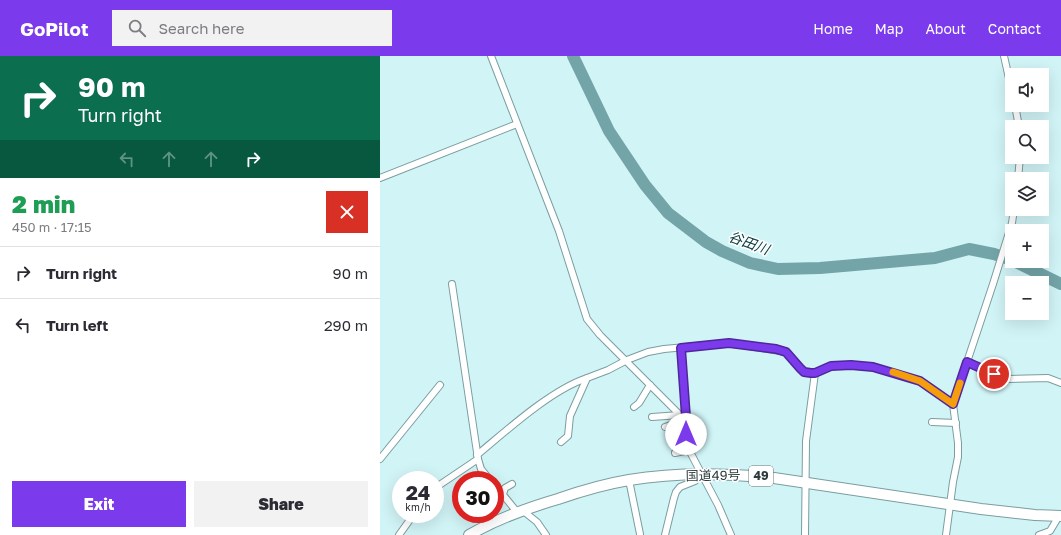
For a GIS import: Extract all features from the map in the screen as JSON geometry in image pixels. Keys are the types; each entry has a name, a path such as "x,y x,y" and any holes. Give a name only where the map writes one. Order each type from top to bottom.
{"highway":[{"name":"国道49号","path":"468,535 497,520 520,511 587,490 629,480 701,474 744,474 1005,512 1060,516"}],"street":[{"path":"491,56 559,231 587,319 600,335 627,360 681,418 690,450 718,505 731,535"},
{"path":"1004,56 1007,68"},
{"path":"380,178 517,124"},
{"path":"946,535 958,457 958,443 953,404 993,284 1012,216"},
{"path":"452,284 478,457 483,471"},
{"path":"444,482 478,457 537,406 574,382 608,370 627,360 648,352 729,343 776,349 786,352 802,370 808,372 815,373 831,366 851,365 873,367 920,381 953,404"},
{"path":"681,348 686,417 684,428"},
{"path":"967,362 1007,379 1048,378 1061,383"},
{"path":"805,535 807,429 815,373"},
{"path":"561,442 568,436 570,416 587,378"},
{"path":"380,460 440,385"},
{"path":"634,407 639,403 650,385"},
{"path":"652,417 681,418"},
{"path":"665,427 681,418"},
{"path":"932,422 956,423"},
{"path":"675,453 690,450"},
{"path":"665,535 676,492 680,487 695,481 701,474"},
{"path":"629,480 640,534"},
{"path":"504,490 512,484"},
{"path":"504,496 520,511 537,522 546,535"},
{"path":"1039,535 1050,531 1060,516"},
{"path":"399,535 408,523"}],"waterway":[{"name":"谷田川","path":"573,56 609,131 645,185 668,213 706,242 722,251 750,263 778,269 820,268 935,258 969,249 1005,258"},
{"name":"谷田川","path":"1028,268 1061,284"}],"slow traffic":[{"path":"893,372 920,381 953,404 960,383"}],"route":[{"path":"686,434 684,428 686,417 681,348 693,348 729,343 776,349 786,352 804,372 811,373 815,373 831,366 840,365 873,367 920,381 953,404 967,362 994,374"}]}
